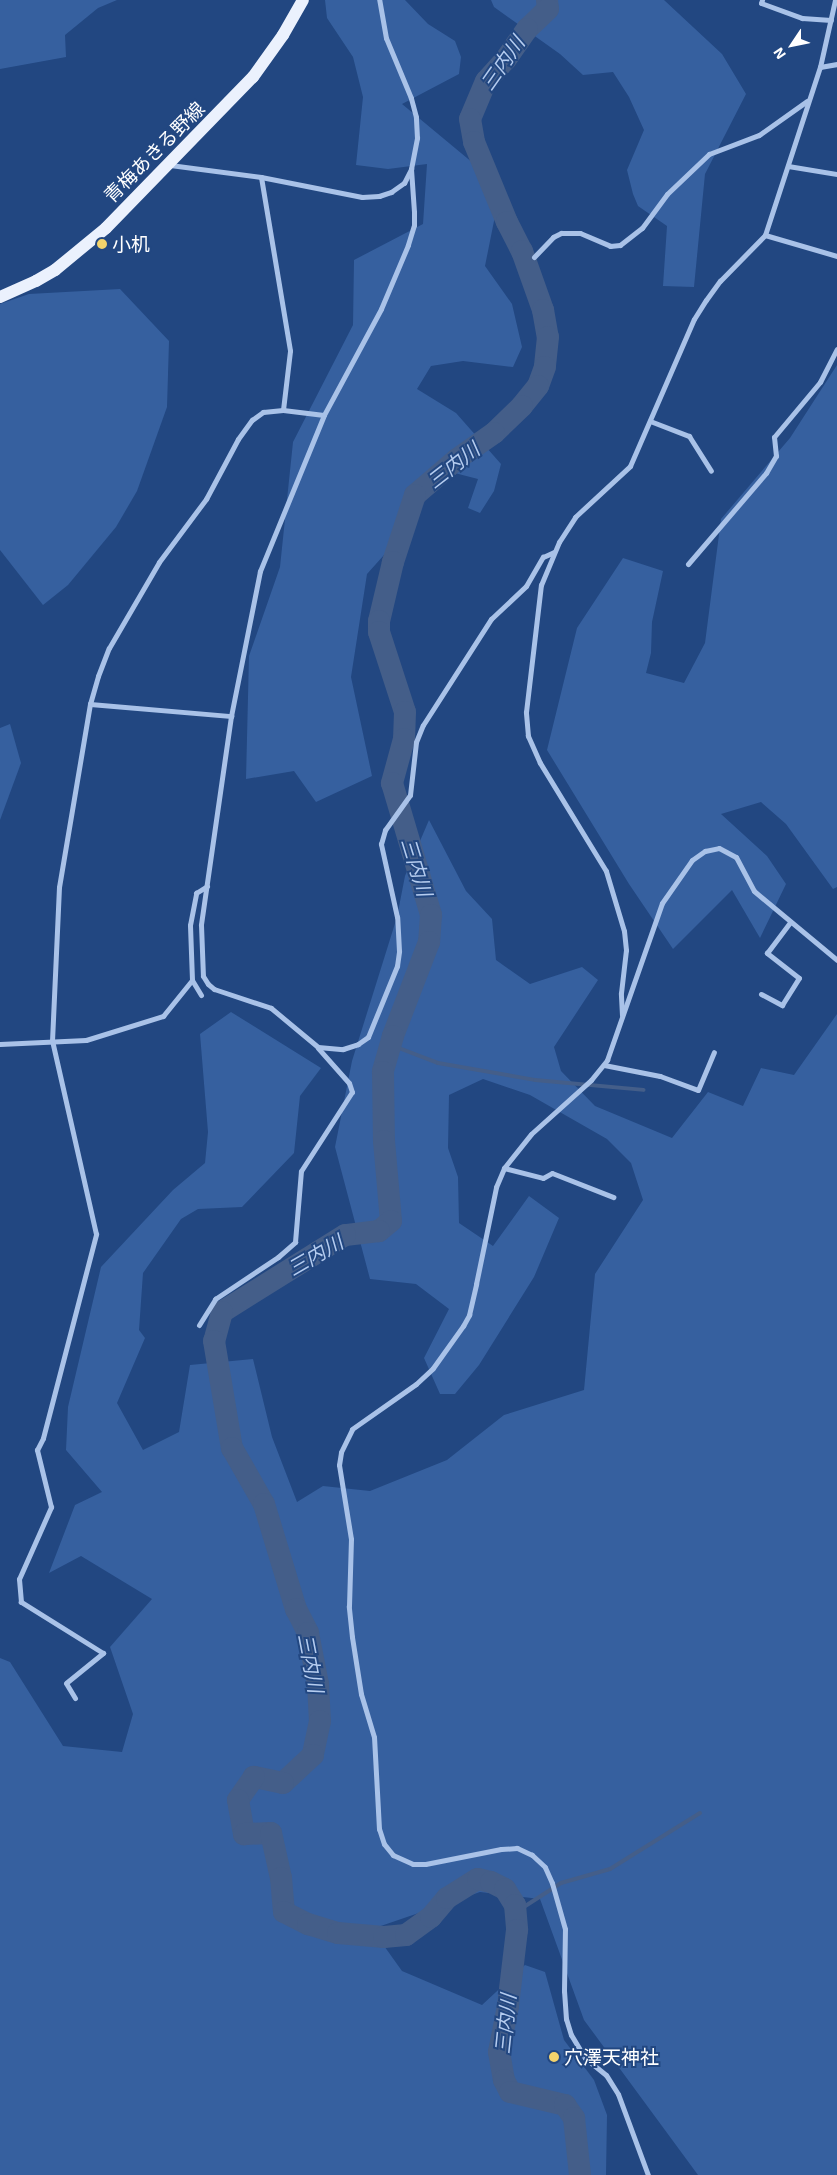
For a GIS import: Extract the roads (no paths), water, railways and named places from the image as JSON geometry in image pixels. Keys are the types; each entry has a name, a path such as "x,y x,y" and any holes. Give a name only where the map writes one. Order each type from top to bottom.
{"main road":[{"name":"青梅あきる野線","path":"0,297 36,281 70,259 106,228 252,77 284,35 303,0"}],"street":[{"path":"199,1325 215,1299 278,1257 295,1242 301,1172 352,1092 349,1083 318,1047 271,1008 220,993 208,984 203,976 201,925 230,716 260,572 324,415 381,309 408,245 414,225 411,169 416,138 416,117 412,98 386,38 379,0"},
{"path":"762,0 761,4 802,18 831,20"},
{"path":"622,1020 621,993 626,950 624,931 606,871 540,763 528,736 526,712 541,585 554,552 575,517 630,466 694,319 706,300 720,281 765,235 820,67 835,0"},
{"path":"820,67 837,64"},
{"path":"534,257 553,237 561,233 580,233 610,246 620,245 642,228 667,194 709,154 759,135 808,100"},
{"path":"167,165 261,177 362,196 379,196 391,192 404,183 411,169"},
{"path":"788,166 837,174"},
{"path":"261,177 290,351 283,410"},
{"path":"765,235 837,256"},
{"path":"688,564 766,473 776,456 774,437 820,382 837,349"},
{"path":"75,1698 66,1683 103,1654 20,1602 19,1579 51,1507 37,1450 43,1438 96,1234 52,1041 59,887 90,704 109,648 159,562 206,499 238,439 252,420 263,412 283,410 324,415"},
{"path":"650,420 689,436 712,470"},
{"path":"318,1047 343,1049 358,1044 368,1037 397,966 399,951 397,917 381,844 385,830 408,801 416,742 423,725 491,619 526,586 544,557 554,552"},
{"path":"90,704 230,716"},
{"path":"648,2175 618,2094 606,2075 585,2058 570,2035 566,2019 564,1991 565,1930 552,1882 545,1867 532,1855 517,1848 501,1849 424,1864 413,1864 393,1855 384,1844 379,1829 374,1737 361,1694 352,1637 349,1606 351,1539 340,1465 341,1452 352,1429 421,1378 448,1350 464,1326 474,1292 496,1187 504,1168 531,1134 591,1080 604,1065 614,1046 662,903 692,860 705,851 719,848 736,858 754,891 837,960"},
{"path":"201,995 192,980 190,925 196,893 207,886"},
{"path":"761,994 782,1005 799,978 767,953 790,922"},
{"path":"0,1044 86,1040 164,1016 192,980"},
{"path":"604,1065 660,1076 698,1090 714,1052"},
{"path":"504,1168 542,1178 552,1173 613,1197"}],"waterway":[{"name":"三内川","path":"547,0 548,9 527,29 505,60 486,81 470,119 474,142 507,222 522,251 543,310 548,337 545,367 538,386 522,406 494,433 457,459 415,495 393,562 379,621 379,632 405,712 404,739 392,783 431,915 429,942 393,1036 383,1072 384,1141 391,1221 379,1231 345,1235 222,1312 214,1341 232,1448 264,1504 296,1609 308,1633 318,1684 320,1721 313,1755 283,1783 254,1777 238,1800 244,1834 271,1833 281,1878 284,1912 308,1924 338,1933 384,1937 406,1935 431,1917 447,1898 478,1879 491,1882 505,1889 515,1905 517,1930 508,2006 499,2052 504,2080 510,2092 565,2105 574,2118 580,2175"},
{"path":"391,1045 438,1063 535,1080 644,1090"},
{"path":"516,1912 561,1883 610,1869 700,1813"}],"place":[{"name":"小机","path":"102,244"},
{"name":"穴澤天神社","path":"554,2057"}]}
